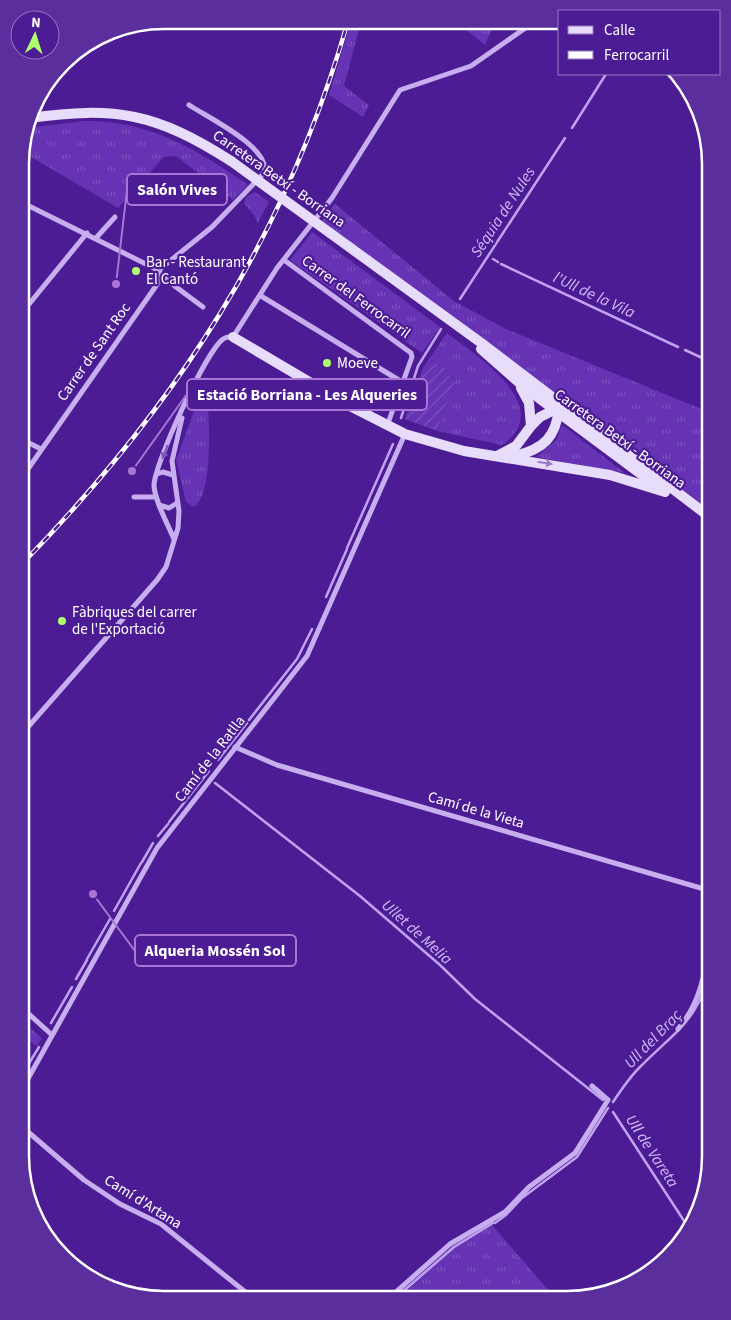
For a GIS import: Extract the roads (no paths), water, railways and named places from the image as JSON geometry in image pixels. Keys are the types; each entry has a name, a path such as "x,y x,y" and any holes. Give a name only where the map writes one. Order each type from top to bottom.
{"main road":[{"name":"Carretera Betxí - Borriana","path":"37,117 94,112 135,116 186,134 231,161 459,327 702,511"},
{"name":"Carretera Betxí - Borriana","path":"459,327 516,381 665,492 702,513"},
{"path":"233,337 387,426 405,434 436,444 610,475 665,492"},
{"path":"510,366 515,373 557,410 609,446 629,456"},
{"path":"516,381 530,402 531,426"},
{"path":"497,456 516,446 540,416 557,410"},
{"path":"512,457 525,454 548,440 555,431 557,410"}],"street":[{"path":"174,534 156,498 156,474 192,389 220,342 228,336 233,337 284,260 332,198 400,90 471,66 524,29"},
{"name":"Carrer de Sant Roc","path":"29,467 158,284 160,269 212,227 261,178 265,170 261,158 244,140 189,105"},
{"path":"29,206 87,233 160,273 176,288 203,307"},
{"path":"96,238 114,217"},
{"path":"29,304 87,233"},
{"name":"Carrer del Ferrocarril","path":"284,260 412,355 402,382"},
{"path":"261,296 402,382 387,426"},
{"path":"29,726 162,575 174,534 178,503 172,475 172,461 184,407"},
{"name":"Camí de la Ratlla","path":"29,1077 157,848 307,656 405,434"},
{"path":"29,443 41,449"},
{"path":"156,474 163,472 172,475"},
{"path":"134,497 156,498"},
{"path":"158,504 169,508 178,503"},
{"name":"Camí de la Vieta","path":"236,747 277,765 702,888"},
{"path":"678,1029 694,1008 702,981"},
{"path":"29,1014 52,1035"},
{"path":"400,1291 450,1244 505,1212 529,1188 576,1153 608,1100 592,1086"},
{"name":"Camí d'Artana","path":"29,1133 84,1180 120,1204 161,1224 244,1291"}],"waterway":[{"name":"Séquia de Nules","path":"572,128 605,75"},
{"name":"Séquia de Nules","path":"460,299 565,138"},
{"name":"l'Ull de la Vila","path":"493,259 498,262"},
{"name":"l'Ull de la Vila","path":"501,264 678,347"},
{"name":"Séquia de Nules","path":"401,418 418,366 441,329"},
{"name":"l'Ull de la Vila","path":"685,350 702,358"},
{"name":"Séquia de Nules","path":"347,548 393,444"},
{"name":"Séquia de Nules","path":"326,597 347,549"},
{"name":"Séquia de Nules","path":"249,720 297,659 312,629"},
{"name":"Séquia de Nules","path":"218,760 247,723"},
{"name":"Séquia de Nules","path":"169,822 209,771"},
{"name":"Ullet de Melia","path":"215,783 360,896 440,965 475,999 603,1100"},
{"name":"Séquia de Nules","path":"158,836 168,824"},
{"name":"Séquia de Nules","path":"142,862 153,843"},
{"name":"Séquia de Nules","path":"114,911 141,863"},
{"name":"Séquia de Nules","path":"87,959 110,919"},
{"name":"Séquia de Nules","path":"76,979 87,960"},
{"name":"Séquia de Nules","path":"51,1023 72,987"},
{"name":"Ull del Braç","path":"613,1102 635,1072 686,1021 702,996"},
{"name":"Séquia de Nules","path":"29,1063 39,1047"},
{"name":"Ull del Braç","path":"495,1223 506,1215 522,1198 577,1157 608,1108"},
{"name":"Ull de Vareta","path":"613,1112 685,1222"},
{"name":"Ull del Braç","path":"403,1291 454,1247 493,1223"}],"railway":[{"path":"29,556 77,505 129,443 177,380 220,314 258,246 293,175 323,100 345,29"}],"place":[{"name":"Bar - Restaurant El Cantó","path":"136,271"},
{"name":"Salón Vives","path":"116,284"},
{"name":"Moeve","path":"327,363"},
{"name":"Estació Borriana - Les Alqueries","path":"132,471"},
{"name":"Fàbriques del carrer de l'Exportació","path":"62,621"},
{"name":"Alqueria Mossén Sol","path":"93,894"}]}
